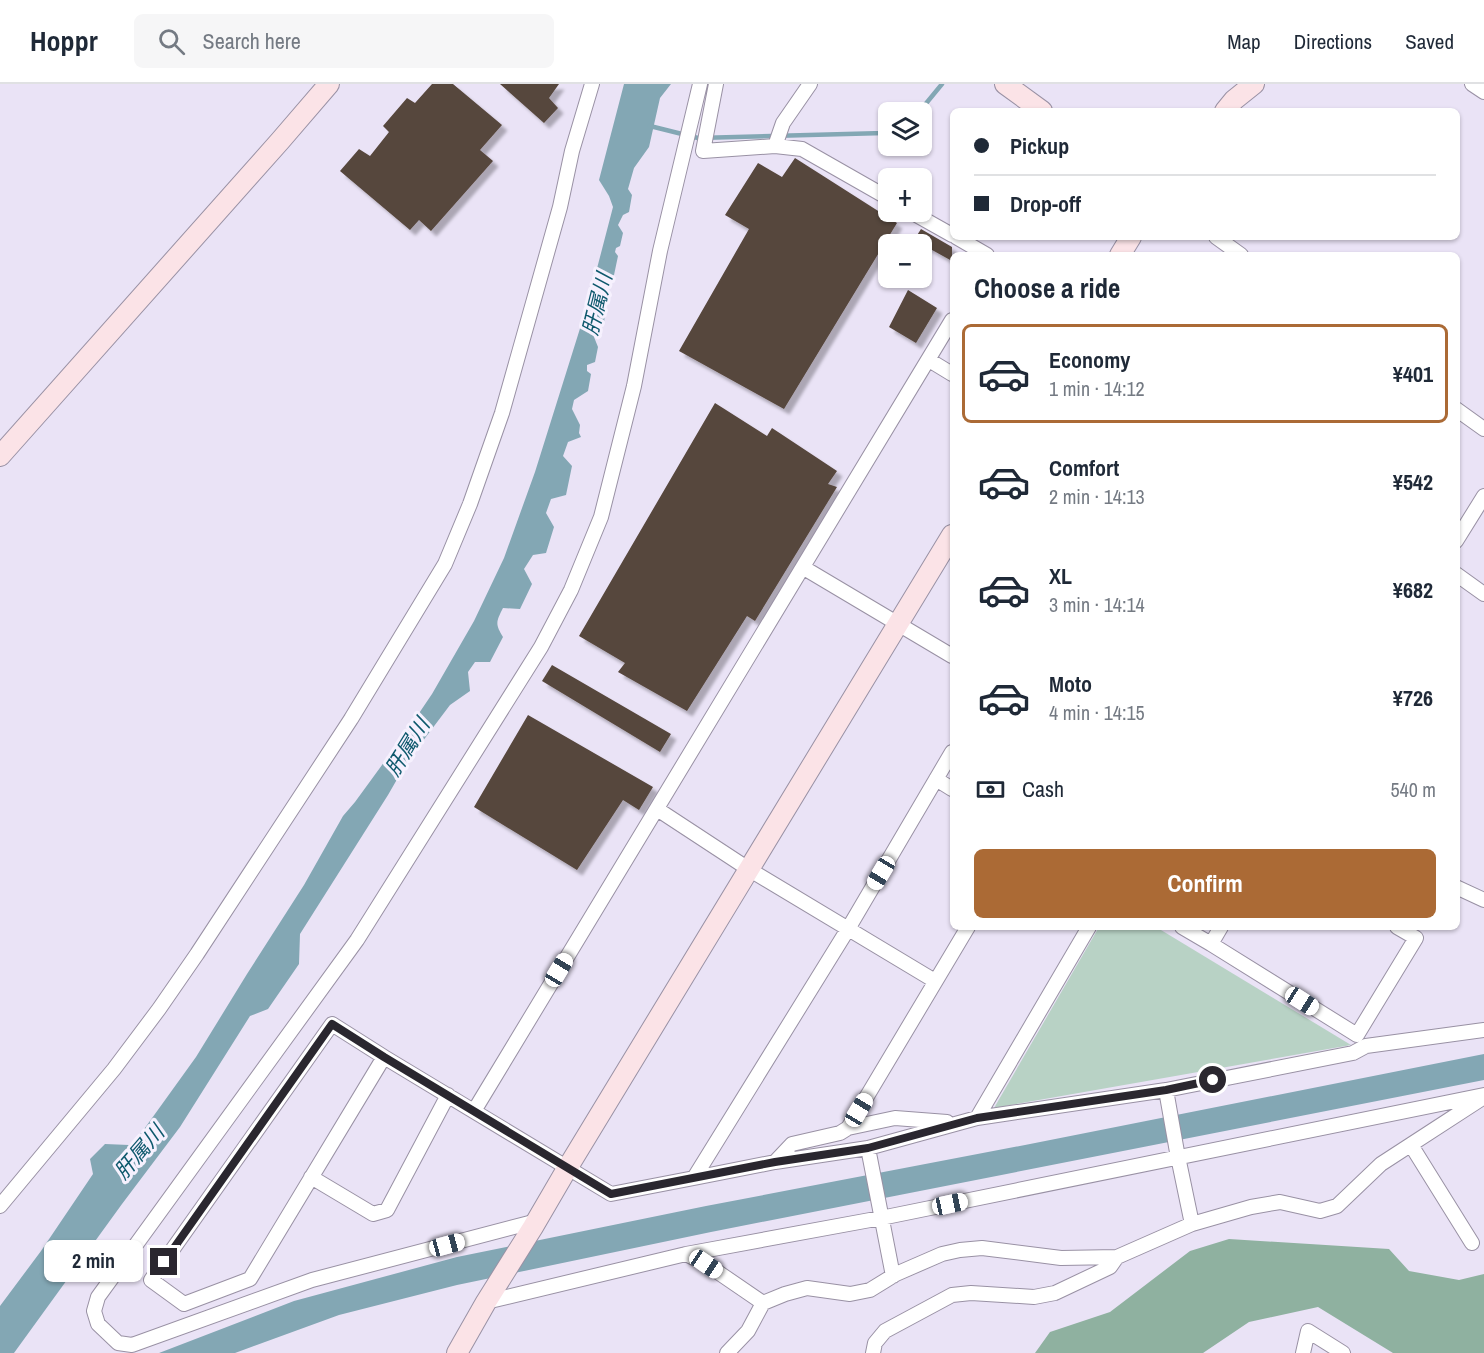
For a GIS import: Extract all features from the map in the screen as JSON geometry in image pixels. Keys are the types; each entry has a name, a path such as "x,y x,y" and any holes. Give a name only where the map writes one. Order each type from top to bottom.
{"street":[{"path":"0,456 329,84"},
{"path":"0,1206 114,1069 184,972 351,719 445,564 470,504 502,413 554,230 592,84"},
{"path":"535,1224 312,1280 132,1345 118,1343 98,1324 94,1311 98,1297 357,940 541,647 571,590 601,517 629,408 660,250 700,84"},
{"path":"716,84 703,151 776,144 802,149 878,192"},
{"path":"776,144 782,126 810,84"},
{"path":"1005,84 1038,108"},
{"path":"1227,108 1253,84"},
{"path":"1472,84 1484,92"},
{"path":"929,222 950,234"},
{"path":"961,240 982,252"},
{"path":"1220,240 1238,252"},
{"path":"474,1111 950,323"},
{"path":"929,360 950,373"},
{"path":"1460,412 1484,429"},
{"path":"1460,535 1484,496"},
{"path":"457,1353 950,538"},
{"path":"804,568 950,655"},
{"path":"1460,577 1484,594"},
{"path":"694,1178 848,929 950,755"},
{"path":"936,779 950,788"},
{"path":"657,809 750,870 935,981"},
{"path":"1460,889 1484,900"},
{"path":"848,1128 966,930"},
{"path":"977,1118 1087,930"},
{"path":"1187,930 1362,1041 1484,1030"},
{"path":"1211,944 1219,930"},
{"path":"384,1057 250,1279 184,1304 151,1280 332,1024 611,1194 775,1162 868,1148 977,1118 1166,1090 1353,1053 1362,1041 1416,938 1402,930"},
{"path":"1166,1090 1192,1224"},
{"path":"311,1177 373,1214 387,1210 448,1095"},
{"path":"486,1302 686,1254 1178,1154 1484,1096"},
{"path":"727,1353 748,1330 763,1303 807,1288 850,1294 870,1290 893,1276 942,1254 982,1248 1061,1258 1117,1257 1192,1224 1251,1207 1280,1202 1320,1211 1337,1206 1381,1164 1484,1096"},
{"path":"775,1162 792,1144 840,1133 848,1128 895,1118 956,1123"},
{"path":"1411,1145 1472,1243"},
{"path":"868,1148 893,1276"},
{"path":"686,1254 706,1264 763,1303"},
{"path":"873,1353 875,1343 885,1331 952,1295 971,1293 1034,1297 1055,1293 1110,1267 1117,1257"},
{"path":"1303,1353 1308,1331 1343,1353"}],"green space":[{"path":"1097,930 1161,930 1351,1045 994,1108"},
{"path":"1229,1239 1389,1249 1409,1271 1459,1280 1484,1274 1484,1353 1393,1353 1318,1307 1249,1322 1203,1353 1035,1353 1050,1332 1110,1312 1190,1251"}],"water":[{"name":"肝属川","path":"624,84 671,84 660,98 649,147 634,168 628,189 632,195 629,212 623,215 618,225 623,233 620,246 615,252 618,256 614,275 606,281 602,297 606,306 604,323 596,330 594,337 598,347 595,362 587,365 587,371 591,374 588,391 574,400 572,409 580,425 581,437 568,442 563,456 572,466 566,495 551,499 546,513 554,527 546,553 533,555 524,569 532,584 520,609 503,608 497,623 503,637 490,662 475,662 468,672 470,691 450,705 407,762 300,934 299,964 268,1009 250,1016 180,1127 14,1353 0,1353 0,1306 41,1251 93,1174 90,1159 105,1144 129,1145 142,1132 196,1057 304,885 343,816 432,694 474,621 504,558 535,472 588,303 613,207 599,180"},
{"path":"1484,1054 1484,1080 711,1232 457,1285 339,1315 235,1353 159,1353 294,1301 457,1257"}],"building":[{"path":"432,84 453,84 502,125 480,150 493,161 431,231 419,220 410,230 340,171 359,149 370,156 389,132 383,126 407,98 415,103"},
{"path":"500,84 559,84 549,98 558,108 544,123"},
{"path":"795,158 878,211 878,222 897,223 890,234 878,234 878,254 784,409 679,351 749,229 725,215 758,163 782,177"},
{"path":"921,229 930,234 918,234"},
{"path":"932,235 952,247 950,260 932,250"},
{"path":"908,290 937,308 916,343 889,327"},
{"path":"715,403 767,436 772,428 837,471 828,484 837,487 755,621 747,616 687,711 618,672 625,663 579,636"},
{"path":"552,665 671,734 660,752 542,681"},
{"path":"528,715 653,787 639,810 623,800 577,870 474,807"}],"waterway":[{"path":"927,102 942,84"},
{"path":"650,126 698,138 878,133"}],"route":[{"path":"164,1262 332,1024 611,1194 775,1162 868,1148 977,1118 1166,1090 1213,1080"}]}
